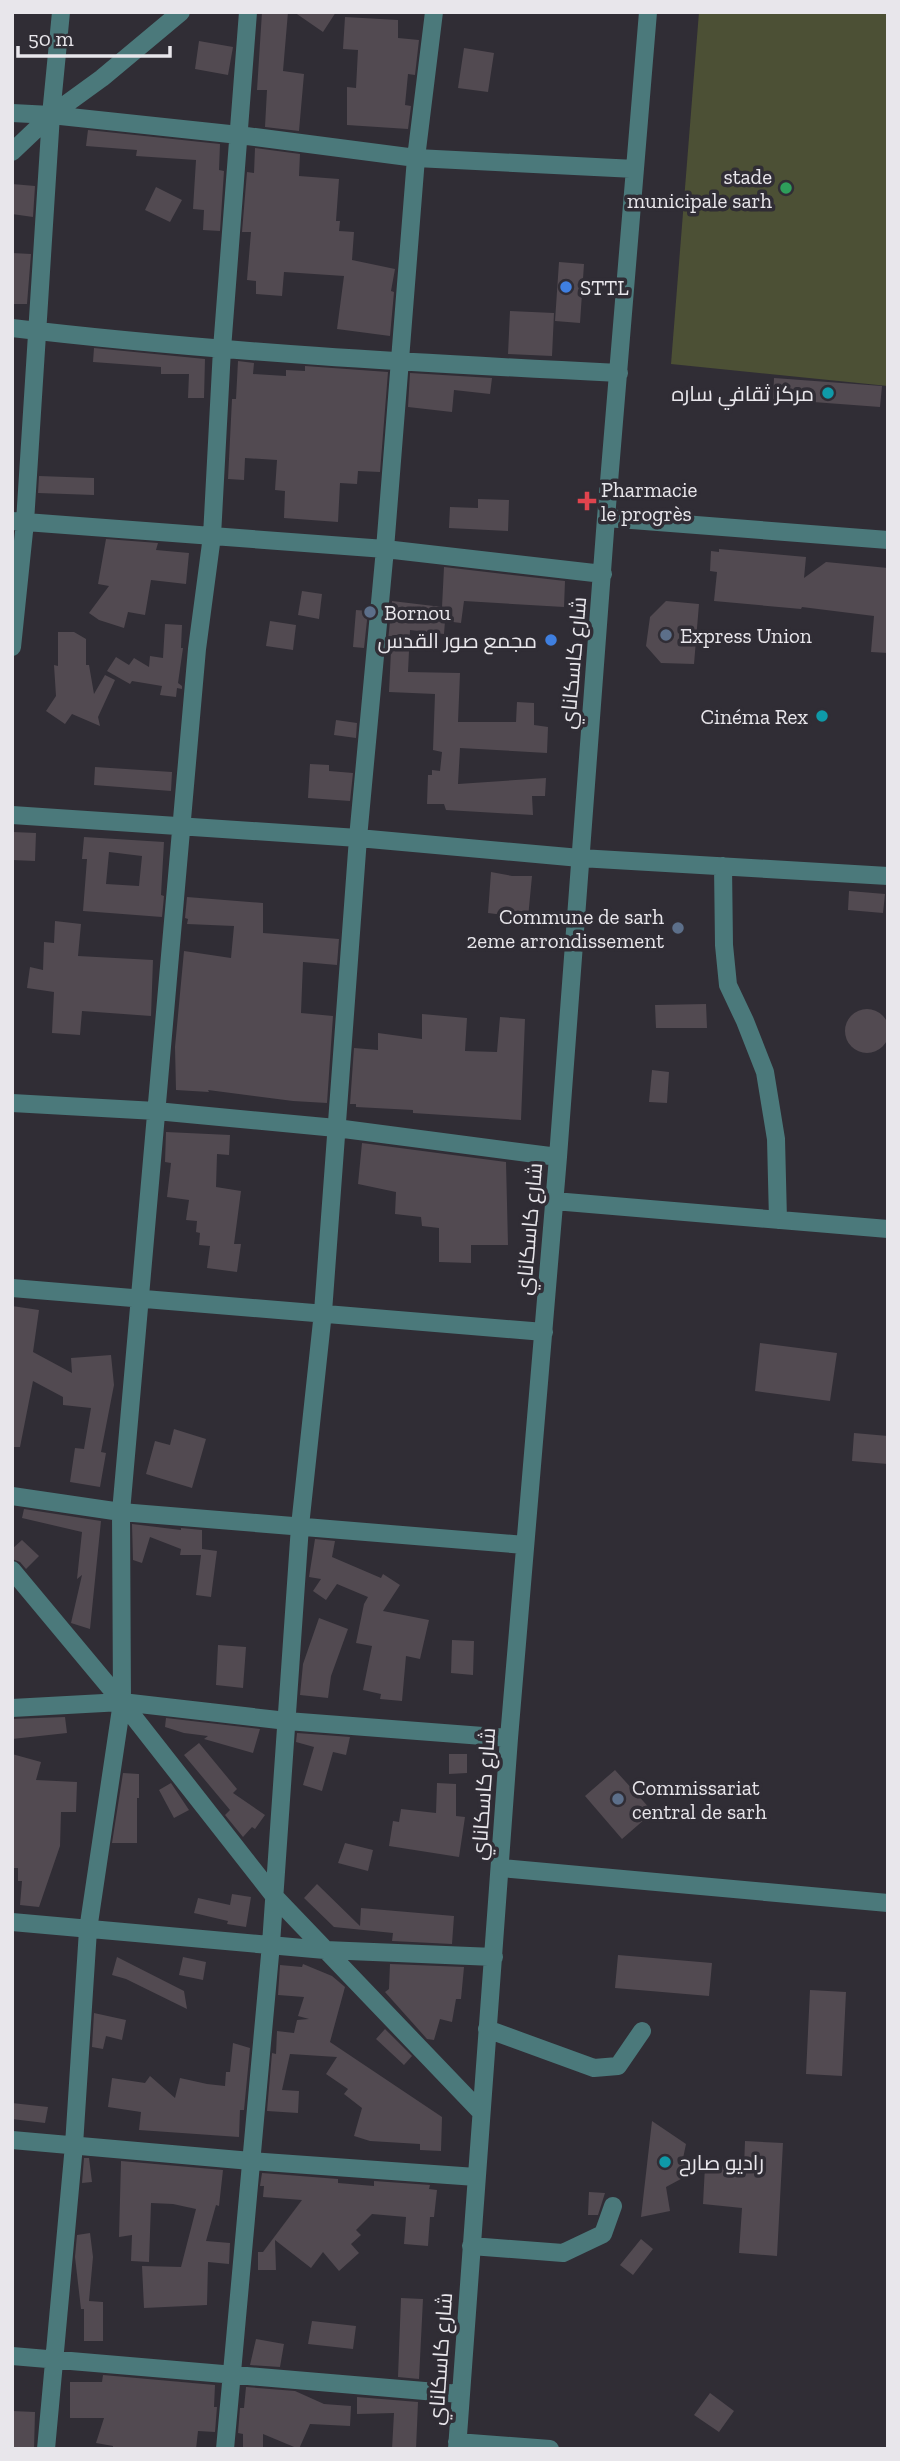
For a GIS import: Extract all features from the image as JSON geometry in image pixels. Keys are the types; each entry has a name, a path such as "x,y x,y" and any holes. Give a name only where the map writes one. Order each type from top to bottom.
{"street":[{"path":"12,647 18,522 38,331 51,114 61,12"},
{"path":"12,152 51,114 102,78 181,12"},
{"path":"46,2449 74,2145 88,1930 122,1702 121,1512 197,649 212,536 222,349 248,12"},
{"path":"225,2449 271,1944 300,1526 323,1312 358,838 401,362 416,158 434,12"},
{"name":"شارع كاسكاناي","path":"457,2445 509,1738 544,1332 606,518 648,12"},
{"path":"12,113 51,114 416,158 635,169"},
{"path":"12,328 222,349 401,362 619,373"},
{"path":"606,518 888,540"},
{"path":"18,522 385,549 603,575"},
{"path":"12,815 358,838 580,858 888,876"},
{"path":"723,866 724,945 728,985 746,1021 765,1072 776,1139 778,1220"},
{"path":"12,1103 156,1111 336,1128 558,1157"},
{"path":"554,1201 888,1229"},
{"path":"12,1288 544,1332"},
{"path":"12,1496 121,1512 525,1545"},
{"path":"12,1570 122,1702 274,1896 480,2110"},
{"path":"12,1708 122,1702 287,1721 509,1738"},
{"path":"501,1868 888,1903"},
{"path":"12,1922 325,1950 494,1957"},
{"path":"487,2029 594,2068 618,2066 642,2031"},
{"path":"12,2140 476,2177"},
{"path":"471,2246 563,2253 603,2234 613,2206"},
{"path":"12,2356 460,2394"},
{"path":"457,2445 550,2449"}],"green space":[{"name":"stade municipale sarh","path":"699,12 888,12 888,386 671,364"}],"building":[{"path":"262,12 288,12 283,71 304,74 299,131 265,127 267,90 257,90"},
{"path":"294,12 336,12 323,32"},
{"path":"345,17 398,20 398,38 419,40 415,75 408,74 405,105 411,106 408,129 347,125 347,87 356,88 358,50 343,49"},
{"path":"199,41 233,47 228,75 195,69"},
{"path":"464,48 494,53 488,92 458,88"},
{"path":"88,130 220,144 219,170 224,171 220,231 203,230 204,210 193,209 196,160 136,156 137,150 86,146"},
{"path":"255,148 300,154 299,176 339,179 336,221 340,221 339,231 354,232 352,260 395,269 391,291 394,292 390,336 337,329 344,276 284,272 282,296 256,294 256,281 247,280 251,232 242,232 247,172 254,173"},
{"path":"12,184 35,186 33,217 12,214"},
{"path":"156,187 182,200 170,222 145,210"},
{"path":"12,253 31,254 27,304 12,304"},
{"path":"559,262 584,264 580,323 555,321"},
{"path":"510,311 554,313 552,356 508,354"},
{"path":"94,348 205,359 204,398 188,398 189,374 161,374 161,367 93,362"},
{"path":"238,361 254,363 253,374 286,376 286,370 305,371 305,366 388,372 380,472 358,471 357,484 340,483 338,522 284,518 285,491 275,490 277,460 245,458 244,480 228,479 232,399 236,399"},
{"path":"410,373 492,378 490,394 454,390 452,412 408,407"},
{"name":"مركز ثقافي ساره","path":"774,378 882,386 880,407 773,399"},
{"path":"39,476 94,478 94,495 38,493"},
{"path":"478,499 509,500 508,531 449,528 450,507 478,508"},
{"path":"106,539 158,543 156,550 189,553 186,584 151,580 145,615 128,612 124,628 99,620 89,613 109,586 98,584"},
{"path":"719,549 806,557 804,578 826,562 888,568 888,653 871,652 874,616 802,607 714,601 717,572 710,571 711,551 719,552"},
{"path":"444,567 565,581 564,607 464,601 461,623 445,621 444,634 410,630 408,672 460,673 458,722 516,722 517,702 534,703 534,725 548,727 547,753 460,748 458,784 546,778 545,796 532,796 533,815 446,810 444,804 427,804 428,775 432,775 432,770 440,771 442,752 433,750 435,694 389,692 391,651 387,651 392,601 442,607"},
{"path":"302,591 322,594 319,619 298,615"},
{"path":"666,601 699,604 694,664 661,663 646,646 650,617"},
{"path":"356,610 368,611 364,648 353,647"},
{"path":"270,621 296,625 293,650 266,646"},
{"path":"165,624 182,625 183,648 178,683 182,689 177,688 176,697 160,695 162,686 132,681 130,684 107,671 116,657 129,665 134,658 149,667 150,656 163,658"},
{"path":"58,632 74,632 86,639 86,665 89,665 94,694 105,675 115,680 98,717 100,726 72,714 65,724 46,711 56,696 54,665 58,666"},
{"path":"336,720 357,723 356,738 334,735"},
{"path":"310,764 329,765 329,771 353,773 350,801 308,798"},
{"path":"95,767 172,772 171,791 94,785"},
{"path":"13,832 36,833 35,861 12,860"},
{"path":"84,837 164,842 162,917 83,911 87,859 82,859","holes":["109,852 142,856 139,886 106,884"]},
{"path":"491,872 532,876 528,918 488,913"},
{"path":"849,891 885,894 883,913 848,910"},
{"path":"187,897 263,903 263,933 339,939 337,965 303,962 301,1013 333,1016 327,1103 208,1090 209,1092 176,1090 175,1047 184,951 231,958 234,926 187,924"},
{"path":"55,921 81,924 78,956 153,960 151,1016 82,1011 80,1035 52,1033 54,992 27,988 30,967 43,970 44,942 54,943"},
{"path":"706,1004 707,1028 656,1028 655,1005"},
{"path":"867,1009 882,1016 889,1031 882,1046 867,1053 852,1046 845,1031 852,1016"},
{"path":"422,1014 467,1018 465,1051 497,1052 500,1017 525,1019 521,1120 413,1113 413,1110 356,1107 356,1104 350,1104 354,1048 378,1050 378,1033 422,1039"},
{"path":"652,1070 669,1072 667,1103 649,1102"},
{"path":"166,1132 230,1135 229,1155 217,1154 216,1187 241,1191 234,1244 241,1244 237,1272 207,1268 210,1246 199,1245 197,1221 186,1220 189,1200 167,1197 171,1163 165,1162"},
{"path":"362,1143 506,1162 508,1245 471,1245 471,1263 439,1262 439,1228 422,1226 421,1217 395,1214 396,1192 358,1184"},
{"path":"12,1306 39,1310 33,1352 72,1373 71,1358 111,1355 114,1385 101,1452 106,1453 100,1487 70,1482 75,1448 84,1449 91,1408 63,1405 63,1397 33,1381 20,1447 12,1447"},
{"path":"760,1343 837,1353 830,1401 755,1391"},
{"path":"174,1429 206,1439 192,1488 146,1474 155,1441 170,1445"},
{"path":"854,1433 888,1436 888,1464 852,1461"},
{"path":"24,1509 101,1521 90,1629 71,1623 82,1575 77,1579 82,1532 22,1518"},
{"path":"132,1524 202,1530 202,1549 217,1551 211,1597 196,1595 201,1555 180,1555 181,1549 150,1537 142,1563 133,1560"},
{"path":"315,1539 335,1541 332,1557 381,1578 383,1574 400,1585 383,1611 429,1620 420,1659 406,1656 402,1701 380,1699 381,1694 363,1690 372,1646 356,1643 364,1604 368,1597 337,1584 326,1600 313,1591 321,1579 309,1577"},
{"path":"22,1540 39,1556 26,1569 20,1562 12,1559 12,1549"},
{"path":"319,1618 348,1629 331,1676 328,1698 300,1695 303,1664"},
{"path":"452,1640 474,1641 473,1675 451,1673"},
{"path":"218,1645 246,1647 243,1688 216,1685"},
{"path":"65,1717 67,1733 12,1739 12,1719"},
{"path":"166,1718 260,1729 253,1753 204,1739 208,1736 165,1727"},
{"path":"297,1733 350,1737 346,1755 333,1752 322,1791 303,1785 314,1747 296,1742"},
{"path":"199,1743 237,1789 233,1793 265,1815 255,1829 252,1827 243,1837 225,1815 230,1810 184,1755"},
{"path":"12,1754 41,1762 36,1780 77,1782 76,1812 61,1812 60,1846 39,1907 20,1905 22,1881 18,1881 18,1868 12,1868"},
{"path":"449,1754 467,1754 467,1773 449,1774"},
{"path":"615,1770 653,1812 622,1839 585,1796"},
{"path":"123,1773 139,1774 137,1843 112,1843"},
{"path":"171,1783 189,1810 174,1818 159,1790"},
{"path":"437,1783 456,1784 456,1816 465,1817 459,1857 389,1846 393,1821 399,1822 401,1809 436,1813"},
{"path":"345,1843 373,1850 368,1871 338,1863"},
{"path":"317,1884 360,1926 361,1908 454,1916 452,1944 392,1941 393,1933 334,1927 304,1898"},
{"path":"232,1894 251,1897 246,1927 194,1913 198,1898 230,1905"},
{"path":"618,1955 712,1963 709,1996 615,1988"},
{"path":"117,1957 184,1991 187,2009 126,1979 112,1975"},
{"path":"183,1957 206,1962 203,1980 179,1975"},
{"path":"303,1964 332,1976 345,1987 330,2042 442,2117 441,2151 420,2150 420,2144 370,2141 354,2136 362,2108 344,2094 348,2089 326,2074 337,2057 290,2054 282,2090 299,2091 298,2113 267,2111 272,2053 276,2054 277,2031 294,2033 297,2020 309,2019 298,2016 304,1997 278,1995 280,1965 302,1967"},
{"path":"390,1964 464,1967 461,1999 456,1999 452,2022 440,2019 434,2040 427,2039 385,1992 389,1989"},
{"path":"810,1990 846,1992 842,2076 806,2074"},
{"path":"94,2013 126,2020 122,2040 106,2036 103,2049 92,2047"},
{"path":"385,2029 412,2056 404,2065 376,2039"},
{"path":"233,2043 250,2048 244,2110 240,2110 239,2137 139,2130 141,2112 108,2107 112,2078 145,2083 150,2076 175,2098 180,2078 225,2086 226,2072 230,2072"},
{"path":"12,2103 48,2107 45,2123 12,2119"},
{"path":"652,2121 686,2144 682,2163 744,2168 745,2141 783,2143 777,2256 739,2253 742,2208 703,2204 705,2166 666,2187 670,2211 641,2217"},
{"path":"84,2158 89,2158 92,2182 82,2183"},
{"path":"121,2161 223,2170 219,2206 216,2205 206,2241 230,2243 229,2264 208,2262 207,2305 144,2308 142,2266 181,2267 196,2209 151,2203 149,2262 131,2261 132,2235 119,2237"},
{"path":"262,2173 338,2179 338,2183 374,2186 374,2181 430,2185 429,2189 437,2190 434,2217 430,2217 428,2246 404,2244 406,2217 372,2214 356,2230 361,2235 351,2244 359,2253 339,2271 323,2252 311,2268 275,2240 276,2270 258,2270 258,2252 263,2252 302,2200 263,2197 264,2186 260,2186"},
{"path":"589,2192 605,2193 598,2215 588,2215"},
{"path":"90,2233 93,2257 89,2301 103,2302 103,2341 84,2341 84,2309 81,2309 75,2257 77,2235"},
{"path":"641,2239 653,2249 633,2275 620,2265"},
{"path":"401,2298 423,2299 419,2379 398,2377"},
{"path":"312,2321 356,2326 353,2349 308,2344"},
{"path":"256,2339 284,2344 280,2367 250,2365"},
{"path":"103,2375 215,2385 215,2432 198,2431 196,2449 113,2449 113,2446 96,2443 104,2418 70,2418 70,2382 102,2382"},
{"path":"246,2387 295,2391 324,2404 351,2406 350,2426 310,2424 299,2449 263,2434 263,2449 243,2449 243,2434 238,2433 240,2408 244,2408"},
{"path":"710,2393 734,2411 719,2432 694,2415"},
{"path":"357,2397 418,2402 416,2449 392,2449 394,2413 357,2414"},
{"path":"12,2411 35,2412 34,2449 12,2449"}],"place":[{"name":"stade municipale sarh","path":"786,188"},
{"name":"STTL","path":"566,287"},
{"name":"مركز ثقافي ساره","path":"828,393"},
{"name":"Pharmacie le progrès","path":"587,501"},
{"name":"Bornou","path":"370,612"},
{"name":"Express Union","path":"666,635"},
{"name":"مجمع صور القدس","path":"551,640"},
{"name":"Cinéma Rex","path":"822,716"},
{"name":"Commune de sarh 2eme arrondissement","path":"678,928"},
{"name":"Commissariat central de sarh","path":"618,1799"},
{"name":"راديو صارح","path":"665,2162"}]}
